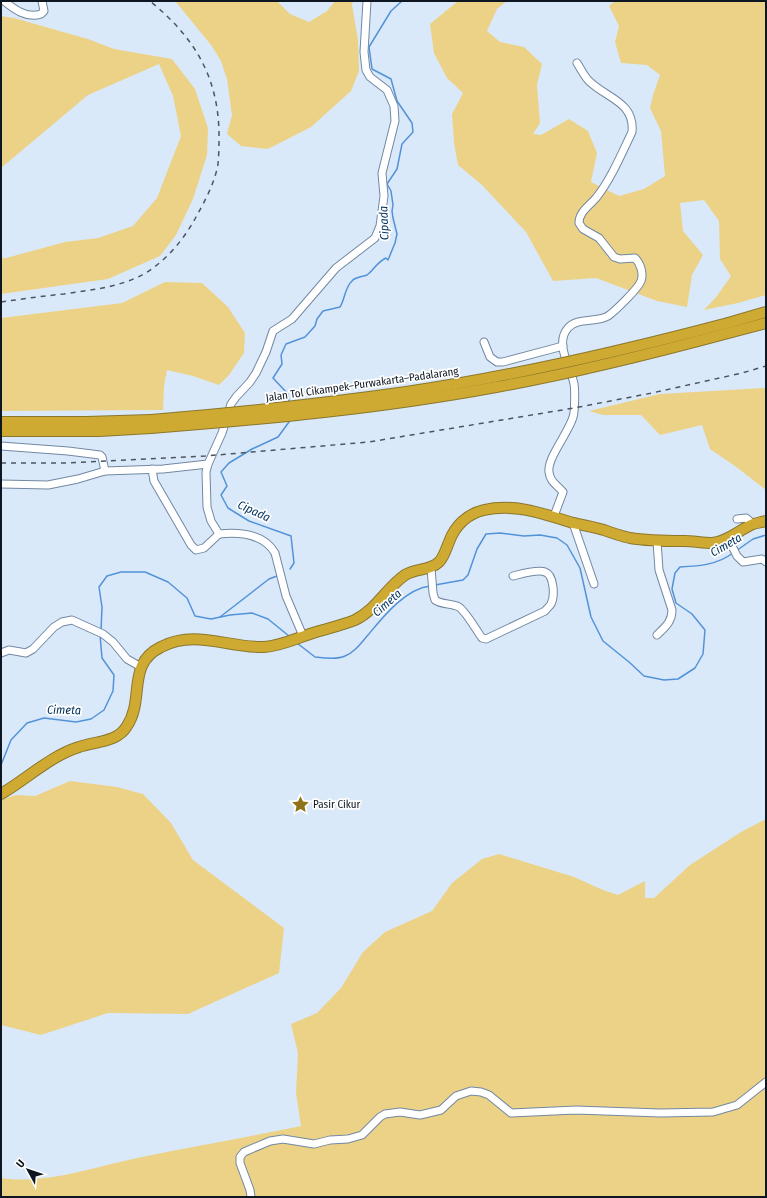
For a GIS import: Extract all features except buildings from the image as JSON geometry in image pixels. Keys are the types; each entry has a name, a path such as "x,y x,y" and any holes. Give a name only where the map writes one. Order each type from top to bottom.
{"highway":[{"name":"Jalan Tol Cikampek–Purwakarta–Padalarang","path":"1,432 99,431 151,424 314,414 461,393 611,363 730,328 766,312"},
{"name":"Jalan Tol Cikampek–Purwakarta–Padalarang","path":"730,328 766,323"},
{"name":"Jalan Tol Cikampek–Purwakarta–Padalarang","path":"1,422 151,424"},
{"path":"1,794 62,754 78,747 111,739 121,734 128,726 133,715 137,682 141,667 146,658 152,652 173,642 195,638 264,647 281,644 355,620 378,602 398,580 413,571 431,572 443,558 452,535 458,525 472,514 483,510 501,507 528,510 629,538 657,541 713,543 728,538 753,524 766,521"}],"street":[{"path":"4,1 23,14 36,16 42,14 44,11 42,1"},
{"path":"219,534 211,521 207,507 206,483 208,464 219,442 231,404 256,373 273,332 292,319 336,268 375,238 380,226 384,196 382,173 395,121 394,106 387,90 370,77 366,70 364,52 367,1"},
{"path":"554,516 563,492 554,484 548,471 574,417 574,384 563,346 563,338 568,327 576,323 608,316 631,295 641,280 642,274 638,261 635,258 620,259 614,257 598,238 583,229 579,223 580,216 608,181 632,132 632,126 631,118 624,108 614,98 590,82 577,63"},
{"path":"484,342 490,357 497,362 503,362 563,346"},
{"path":"1,446 100,455 102,457 105,471"},
{"path":"1,484 48,485 78,479 105,471 208,464"},
{"path":"152,469 154,480 191,545 196,550 204,548 219,534 235,533 249,535 266,542 275,552 286,596 300,637"},
{"path":"736,519 746,518 753,524"},
{"path":"573,523 594,584"},
{"path":"728,538 737,556 743,562 762,559 766,562"},
{"path":"657,541 659,570 672,610 672,616 668,624 657,635"},
{"path":"431,572 434,600 439,603 450,604 460,608 482,638 489,638 544,611 551,605 553,598 552,580 548,573 540,571 513,576"},
{"path":"1,653 9,650 26,654 33,649 54,627 62,622 72,620 100,632 113,642 127,658 141,667"},
{"path":"251,1197 250,1190 240,1163 240,1157 244,1152 270,1141 283,1139 314,1144 348,1139 362,1134 385,1114 400,1112 420,1115 441,1110 456,1096 471,1091 489,1095 510,1113 576,1110 660,1114 713,1112 737,1105 766,1082"}],"shaded area":[{"path":"175,1 277,1 290,14 309,22 327,11 335,1 353,1 352,5 358,40 359,71 351,91 311,127 268,149 241,146 227,134 232,115 227,79 221,61 211,45"},
{"path":"458,1 507,1 497,9 487,31 500,42 524,47 542,64 537,85 540,123 533,134 541,135 569,119 588,131 597,153 591,182 619,196 644,189 665,176 661,131 650,108 660,75 647,65 621,63 615,42 619,26 609,6 615,1 766,1 766,295 704,310 717,296 731,276 720,259 719,221 704,200 680,203 683,231 703,255 692,275 687,307 657,301 596,278 553,281 526,232 482,185 458,165 454,143 452,114 463,93 447,78 434,53 430,24"},
{"path":"1,16 14,18 88,39 114,49 172,59 195,89 208,128 207,155 193,199 176,235 160,256 108,279 1,294 1,258 6,258 65,242 98,238 133,226 157,198 181,136 173,96 159,64 88,95 1,168"},
{"path":"165,282 202,283 228,307 245,333 244,353 229,375 219,385 193,376 167,370 164,386 163,410 1,411 1,318 122,303"},
{"path":"766,388 766,490 710,449 702,425 660,435 641,415 603,415 589,411 660,394"},
{"path":"70,781 117,787 143,794 171,823 193,860 284,928 279,973 188,1014 108,1013 41,1035 1,1025 1,800 16,795 35,796"},
{"path":"766,819 766,1197 1,1197 1,1178 36,1179 72,1174 142,1157 301,1126 296,1093 298,1053 291,1024 317,1013 341,988 363,952 385,932 432,911 452,883 482,859 499,854 574,877 618,895 645,881 645,898 654,898 690,865 741,832"}],"waterway":[{"name":"Cipada","path":"289,403 288,394 273,378 282,364 281,355 286,344 305,337 315,326 317,319 323,311 340,307 346,290 353,280 367,275 386,258 388,260 395,243 397,234 392,211 393,205 391,191 387,184 397,169 402,144 413,132 412,123 397,101 391,79 372,69 369,47 391,11 402,1"},
{"name":"Cipada","path":"289,419 289,422 278,437 252,449 229,463 221,472 227,486 221,495 228,508 249,521 291,536 294,563 290,569"},
{"name":"Cimeta","path":"435,585 463,580 468,575 477,549 486,534 500,533 524,536 540,535 557,538 567,545 580,568 591,617 603,641 644,676 664,680 678,679 695,668 703,654 705,630 692,614 676,603 672,589 675,573 680,567 714,562 733,553"},
{"name":"Cimeta","path":"736,551 753,539 766,535"},
{"name":"Cimeta","path":"101,631 102,607 99,587 107,576 121,572 145,572 168,582 187,598 195,616 211,619 230,615 252,613 268,619 289,636"},
{"name":"Cipada","path":"220,617 269,579 277,576"},
{"name":"Cimeta","path":"297,643 315,657 334,658 345,656 358,647 388,612 403,598 412,592 430,586"},
{"name":"Cimeta","path":"1,765 11,740 27,723 44,718 76,722 91,719 104,710 113,691 114,675 102,658 100,635"}],"railway":[{"path":"1,302 102,288 120,284 138,277 156,266 172,252 191,226 206,198 215,178 218,160 218,112 214,93 201,59 191,44 166,15 150,1"},
{"path":"1,463 66,463 205,456 369,442 574,408 652,393 742,373 766,366"}],"place":[{"name":"Pasir Cikur","path":"300,804"}]}
